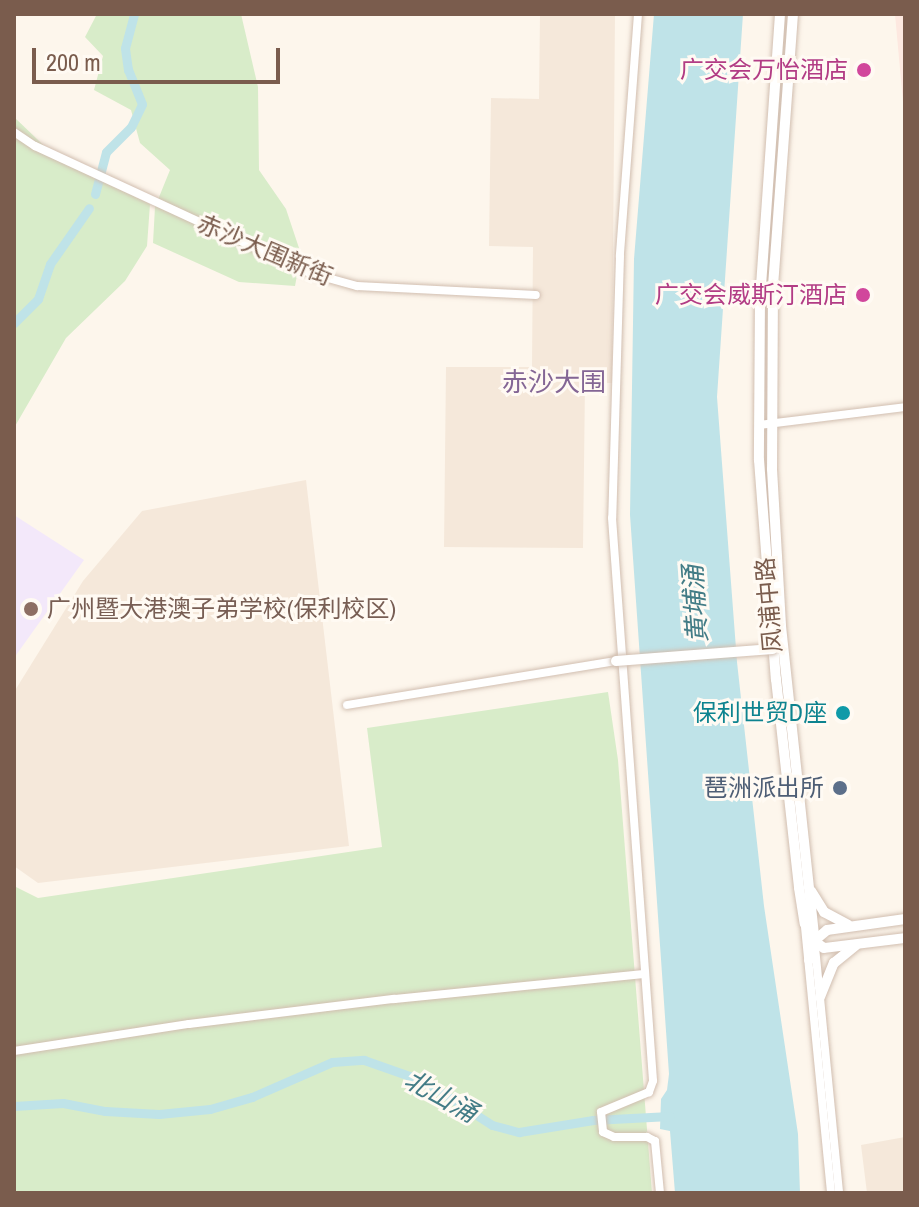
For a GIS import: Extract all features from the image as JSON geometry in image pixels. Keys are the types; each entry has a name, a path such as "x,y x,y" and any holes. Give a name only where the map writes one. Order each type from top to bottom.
{"street":[{"path":"638,14 620,256 612,518 653,1087 639,1097 601,1112 603,1132 614,1137 647,1137 655,1141 660,1193"},
{"name":"凤浦中路","path":"780,14 760,297 759,425 773,649 809,960 831,1193"},
{"name":"凤浦中路","path":"793,14 773,284 771,423 778,587 839,1193"},
{"name":"赤沙大围新街","path":"14,132 35,146 310,273 357,286 536,295"},
{"path":"759,425 905,407"},
{"path":"347,705 616,661 773,649"},
{"path":"808,885 824,912 854,926"},
{"path":"809,960 814,941 827,930 905,919"},
{"path":"805,924 814,941 824,948 905,938"},
{"path":"820,997 834,963 857,945"},
{"path":"14,1051 363,1003 645,974"}],"shaded area":[{"path":"540,14 615,14 612,383 585,383 583,548 444,547 446,367 532,367 533,247 489,246 491,98 539,99"},
{"path":"895,14 905,14 905,124"},
{"path":"306,480 349,846 38,883 14,866 14,692 83,581 142,511"},
{"name":"广州暨大港澳子弟学校(保利校区)","path":"14,515 84,560 14,658"},
{"path":"905,1137 905,1193 867,1193 861,1145"}],"green space":[{"path":"97,14 241,14 258,87 259,170 286,209 301,254 295,286 239,282 153,243 155,207 170,170 140,143 131,110 94,90 103,56 85,37"},
{"path":"14,117 60,161 150,204 147,246 125,281 66,338 14,428"},
{"path":"608,692 618,760 652,1193 14,1193 14,886 38,898 382,847 367,728"}],"water":[{"name":"黄埔涌","path":"654,14 743,14 717,397 737,662 764,906 798,1134 800,1193 675,1193 670,1131 660,1129 661,1099 667,1090 669,1074 630,515 634,259"}],"waterway":[{"name":"北山涌","path":"95,194 106,152 131,127 142,104 128,70 125,48 134,14"},
{"name":"北山涌","path":"14,323 38,299 50,264 89,208"},
{"name":"北山涌","path":"14,1106 63,1103 105,1111 159,1114 210,1109 252,1097 332,1062 364,1060 424,1081 492,1125 519,1132 593,1120 670,1116"}],"place":[{"name":"广交会万怡酒店","path":"864,70"},
{"name":"广交会威斯汀酒店","path":"863,295"},
{"name":"广州暨大港澳子弟学校(保利校区)","path":"31,609"},
{"name":"保利世贸D座","path":"843,713"},
{"name":"琶洲派出所","path":"840,788"}],"district":[{"name":"赤沙大围","path":"554,382"}]}
